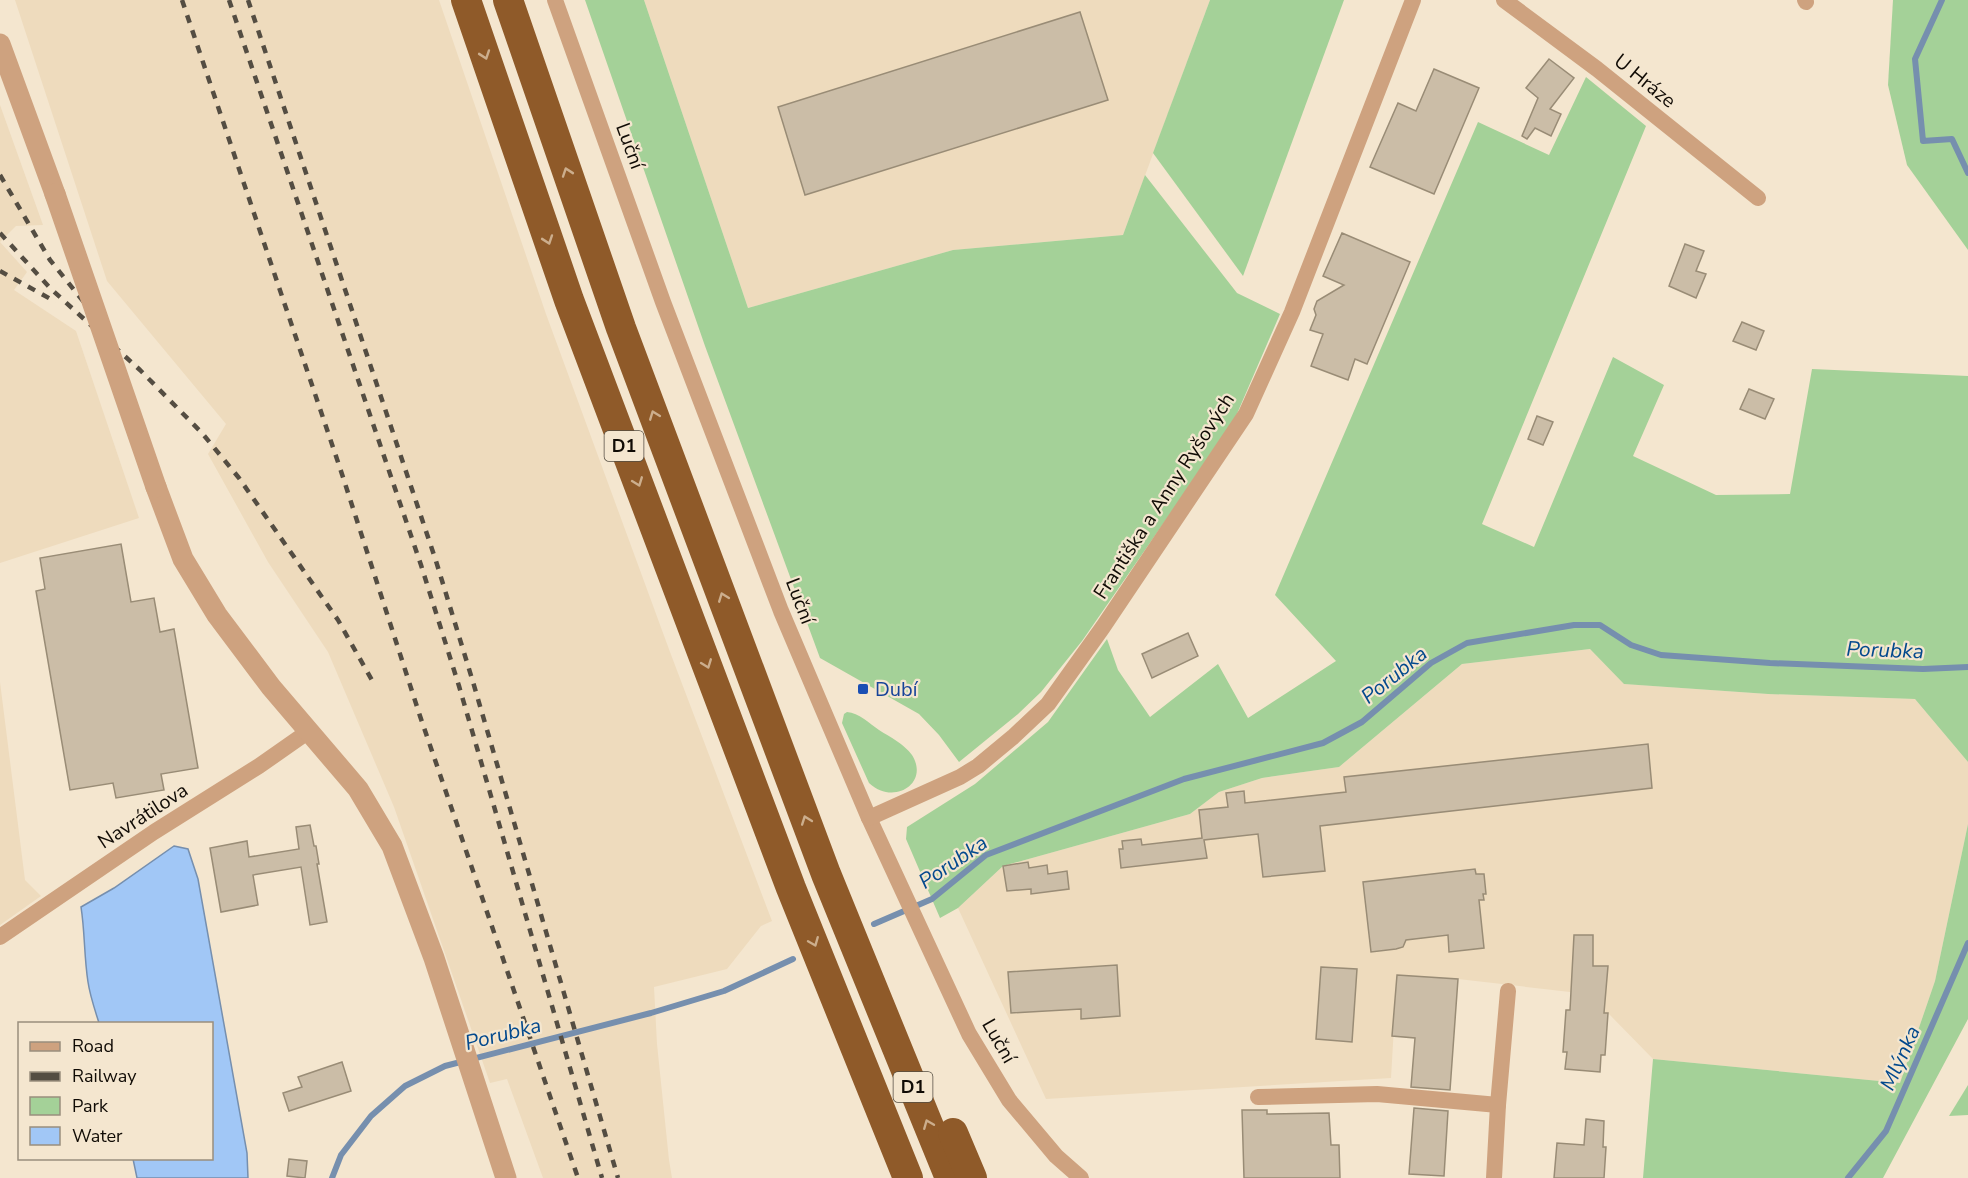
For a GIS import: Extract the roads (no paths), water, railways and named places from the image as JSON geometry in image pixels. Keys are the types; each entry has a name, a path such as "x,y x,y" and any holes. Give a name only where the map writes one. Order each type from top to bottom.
{"highway":[{"name":"D1","path":"466,0 569,300 791,888 908,1178"},
{"name":"D1","path":"508,0 621,328 826,874 950,1178"},
{"path":"876,995 923,1063 972,1178"},
{"path":"841,1010 889,1178"}],"street":[{"name":"Luční","path":"555,0 663,302 772,589 869,818 969,1034 1009,1100 1056,1156 1081,1178"},
{"name":"Františka a Anny Ryšových","path":"869,818 969,772 1013,737 1048,704 1103,627 1246,414 1292,312 1413,0"},
{"name":"U Hráze","path":"1504,0 1597,69 1758,198"},
{"path":"0,44 183,559 217,615 271,687 358,789 392,846 434,958 506,1178"},
{"name":"Navrátilova","path":"0,937 145,838 260,766 309,731"},
{"path":"1494,1178 1508,992"},
{"path":"1258,1096 1377,1094 1498,1105"}],"water":[{"path":"174,846 188,849 198,879 247,1153 248,1178 137,1178 133,1160 213,1160 213,1022 99,1022 87,973 81,907 114,888"}],"waterway":[{"name":"Porubka","path":"1942,0 1915,59 1923,141 1952,139 1968,173"},
{"name":"Porubka","path":"874,924 932,899 986,855 1184,779 1323,743 1362,722 1431,663 1467,643 1574,625 1600,625 1631,645 1661,655 1770,663 1923,669 1968,667"},
{"name":"Mlýnka","path":"1848,1178 1886,1131 1968,943"},
{"name":"Porubka","path":"332,1178 341,1155 371,1116 405,1086 445,1066 651,1013 724,991 793,959"}],"railway":[{"path":"182,0 340,468 420,716 578,1178"},
{"path":"229,0 421,565 459,686 602,1178"},
{"path":"248,0 436,561 618,1178"},
{"path":"0,175 50,260 111,336"},
{"path":"0,233 50,288 140,370 202,433 239,478 338,620 373,682"},
{"path":"0,271 56,302"}],"place":[{"name":"Dubí","path":"863,689"}]}
